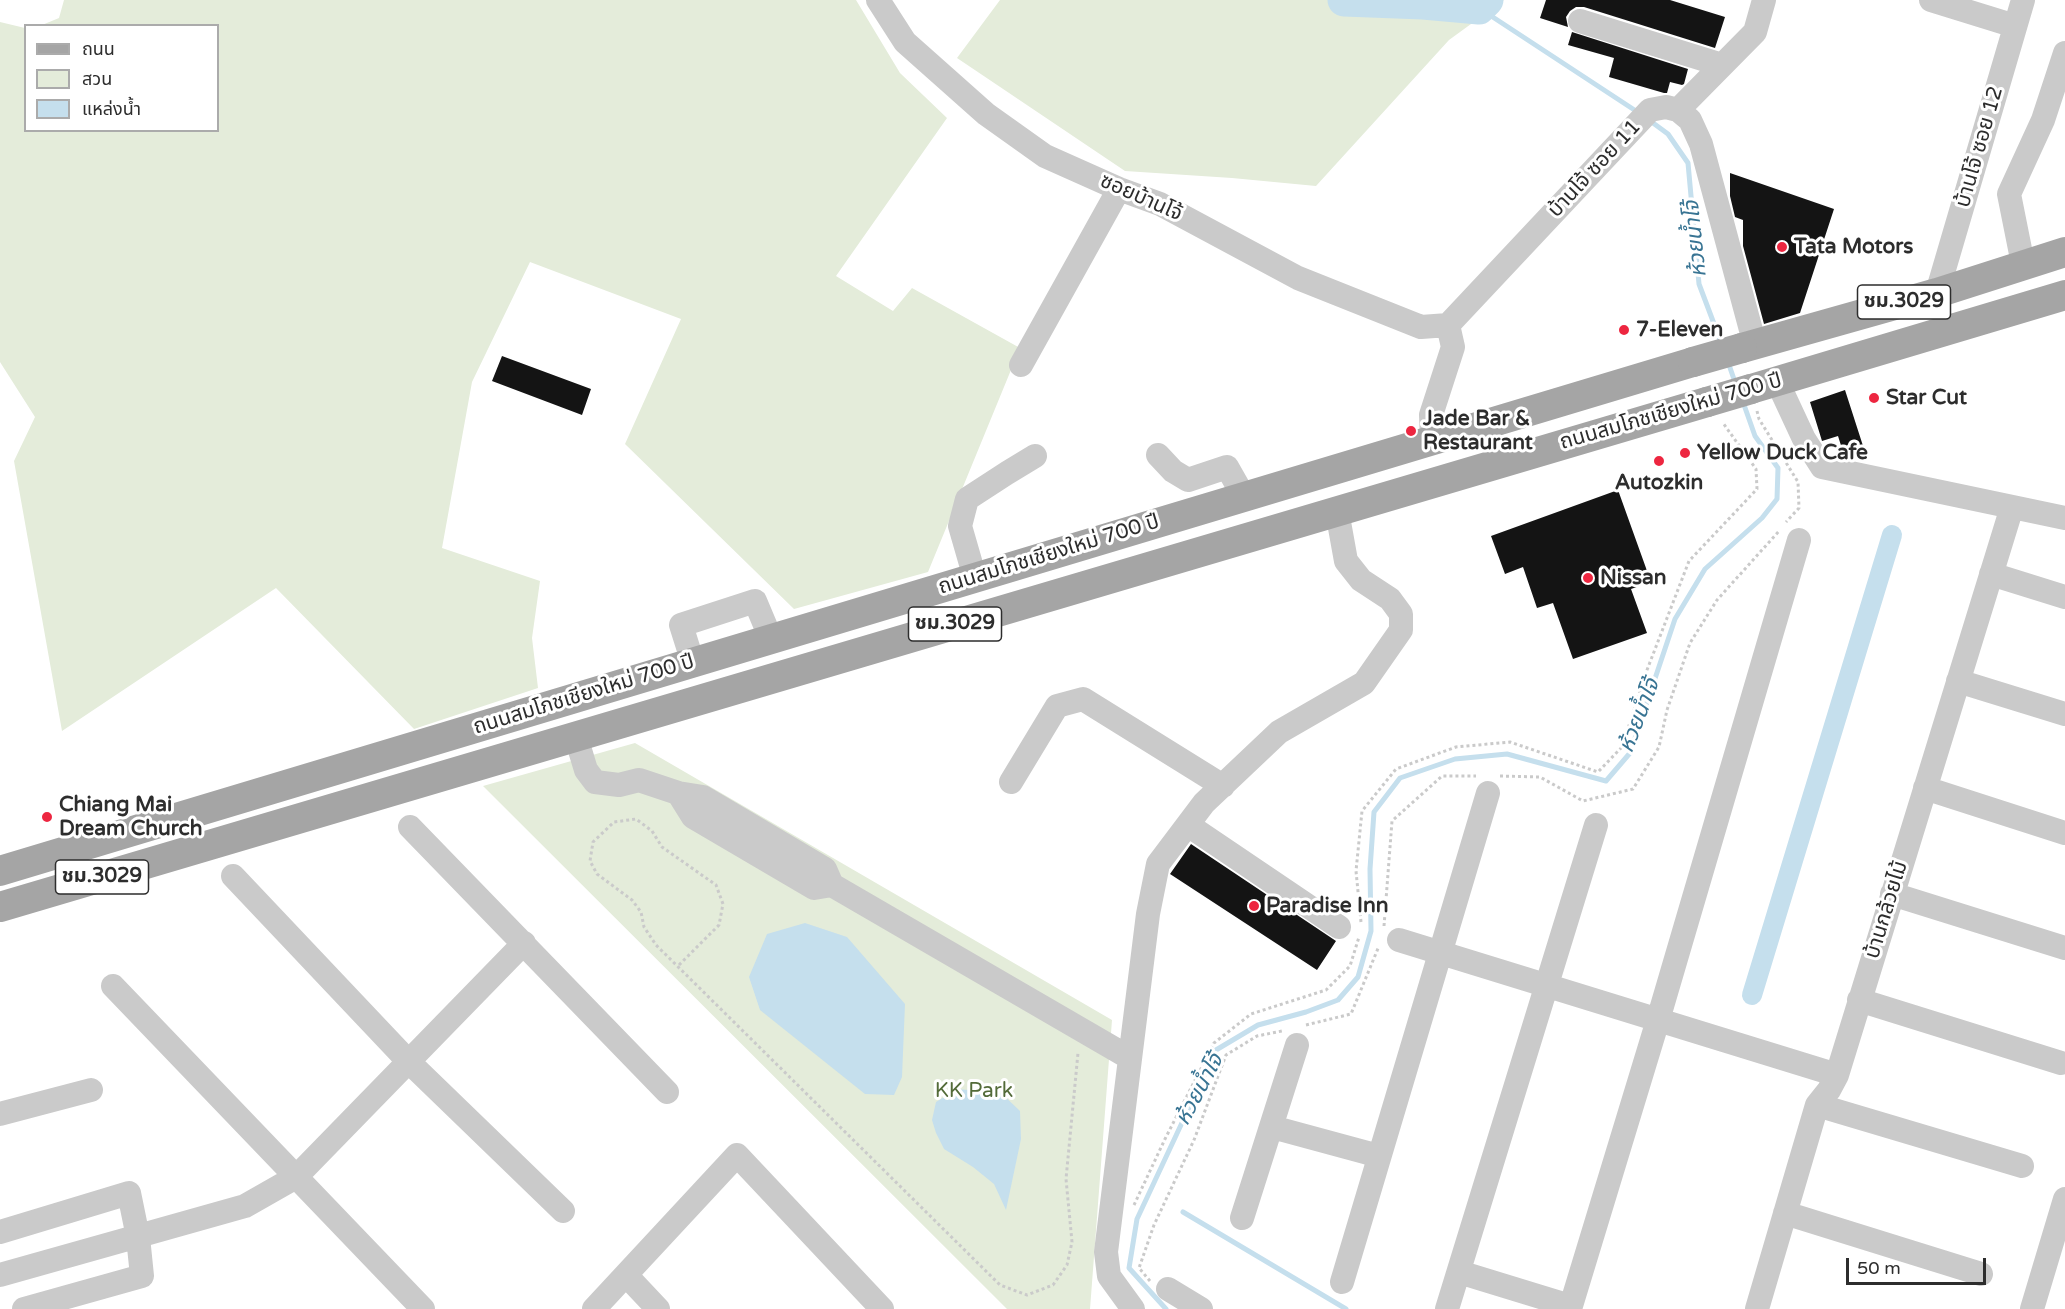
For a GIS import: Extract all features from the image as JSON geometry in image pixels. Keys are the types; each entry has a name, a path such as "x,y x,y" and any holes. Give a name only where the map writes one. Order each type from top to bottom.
{"main road":[{"name":"ถนนสมโภชเชียงใหม่ 700 ปี","path":"0,871 1693,362 1937,293 2065,252"},
{"name":"ถนนสมโภชเชียงใหม่ 700 ปี","path":"0,906 1337,511 1714,412 1764,385 2065,295"}],"street":[{"name":"ซอยบ้านโจ้","path":"878,0 905,42 986,114 1045,156 1119,189 1160,204 1298,278 1421,327 1448,325"},
{"path":"1748,346 1701,144 1690,120 1678,110 1755,32 1764,0"},
{"path":"1931,0 2015,26"},
{"name":"บ้านโจ้ ซอย 12","path":"1937,293 2023,0"},
{"path":"1580,21 1722,65"},
{"path":"2024,264 2008,194 2043,120 2065,53"},
{"name":"บ้านโจ้ ซอย 11","path":"1448,325 1643,118 1666,107 1678,110"},
{"path":"1021,365 1119,189"},
{"path":"1432,440 1431,415 1453,347 1448,325"},
{"path":"1764,385 1822,466 2065,518"},
{"path":"1158,455 1173,471 1188,480 1227,467 1244,497"},
{"path":"975,578 960,526 967,500 1035,456"},
{"name":"บ้านกล้วยไม้","path":"1757,1309 1817,1105 1837,1075 2012,507"},
{"path":"1133,1309 1109,1276 1106,1251 1148,914 1158,864 1204,803 1279,732 1364,683 1401,630 1401,614 1390,599 1361,580 1346,561 1337,511"},
{"path":"1459,1272 1570,1308 1800,540"},
{"path":"1991,574 2065,597"},
{"path":"693,663 681,625 755,601 771,639"},
{"path":"1958,681 2065,714"},
{"path":"1011,782 1057,706 1083,699 1223,786"},
{"path":"576,737 586,770 595,782 619,785 639,780 678,793 703,797 825,869 832,885 1130,1058"},
{"path":"1925,788 2065,833"},
{"path":"1342,1282 1488,794"},
{"path":"1188,825 1339,927"},
{"path":"1447,1309 1596,825"},
{"path":"410,827 667,1092"},
{"path":"232,876 409,1062 563,1211"},
{"path":"1892,894 2065,948"},
{"path":"1399,940 1837,1075"},
{"path":"0,1275 245,1206 296,1177 524,943"},
{"path":"113,986 423,1309"},
{"path":"1859,1000 2061,1063"},
{"path":"1242,1218 1297,1045"},
{"path":"0,1114 91,1090"},
{"path":"1817,1105 2022,1166"},
{"path":"1272,1127 1379,1156"},
{"path":"594,1309 737,1155 882,1309"},
{"path":"0,1232 129,1193 138,1237 142,1276 24,1309"},
{"path":"2032,1309 2065,1199"},
{"path":"1785,1213 1981,1274"},
{"path":"626,1275 658,1309"},
{"path":"1168,1289 1201,1309"}],"path":[{"path":"1130,1214 1214,1043 1251,1014 1326,990 1350,966 1361,931 1356,871 1362,812 1396,769 1456,747 1510,742 1598,772 1622,747 1647,670 1689,561 1757,489 1756,469 1714,412"},
{"path":"679,965 719,925 723,904 716,885 662,847 652,831 636,819 614,822 592,842 590,861 597,874 632,900 641,912 644,927 656,945 679,965 1000,1285 1027,1295 1053,1285 1067,1265 1072,1242 1066,1179 1081,1029"}],"green space":[{"path":"64,0 856,0 900,73 947,118 836,276 893,311 912,288 1020,348 928,572 794,609 625,444 681,319 530,262 472,382 442,548 540,581 532,638 538,688 414,729 276,588 62,731 14,461 35,417 0,362 0,22 24,28 24,132 219,132 219,24 44,24 59,18"},
{"path":"1000,0 1504,0 1449,40 1316,186 1125,171 957,58"},
{"name":"KK Park","path":"635,743 1112,1020 1090,1309 1007,1309 483,786"}],"water":[{"path":"805,923 847,937 905,1004 902,1077 894,1095 865,1094 760,1010 749,977 767,934"},
{"path":"957,1089 1001,1093 1020,1111 1021,1139 1006,1210 994,1184 973,1167 944,1149 936,1133 932,1120 936,1102"}],"building":[{"path":"1546,0 1670,0 1725,17 1715,48 1584,7 1576,7 1570,11 1566,17 1568,27 1540,18"},
{"path":"1572,32 1688,69 1684,84 1670,82 1667,93 1664,93 1609,77 1614,58 1568,45"},
{"name":"Tata Motors","path":"1730,173 1834,209 1800,313 1764,324 1743,246 1743,220 1735,217 1730,196"},
{"path":"502,356 591,389 582,415 492,381"},
{"path":"1845,390 1864,449 1844,455 1838,436 1822,441 1810,402"},
{"name":"Nissan","path":"1618,490 1651,582 1631,589 1647,633 1573,659 1553,603 1537,608 1523,567 1505,574 1491,536"},
{"name":"Paradise Inn","path":"1191,844 1336,941 1317,970 1170,874"}],"waterway":[{"path":"1344,0 1479,8 1487,0"},
{"name":"ห้วยน้ำโจ้","path":"1479,8 1639,113"},
{"name":"ห้วยน้ำโจ้","path":"1649,120 1668,134 1688,163 1699,284 1722,345"},
{"name":"ห้วยน้ำโจ้","path":"1728,362 1736,385"},
{"name":"ห้วยน้ำโจ้","path":"1166,1309 1129,1268 1137,1219 1216,1050 1258,1025 1306,1012 1338,1000 1358,977 1371,931 1370,869 1374,812 1400,778 1455,759 1507,754 1606,781 1630,753 1675,619 1705,569 1762,518 1777,499 1778,468 1755,436 1743,402"},
{"path":"1752,995 1892,535"},
{"path":"1183,1212 1346,1309"}],"place":[{"name":"Tata Motors","path":"1782,247"},
{"name":"7-Eleven","path":"1624,330"},
{"name":"Star Cut","path":"1874,398"},
{"name":"Jade Bar & Restaurant","path":"1411,431"},
{"name":"Yellow Duck Cafe","path":"1685,453"},
{"name":"Autozkin","path":"1659,461"},
{"name":"Nissan","path":"1588,578"},
{"name":"Chiang Mai Dream Church","path":"47,817"},
{"name":"Paradise Inn","path":"1254,906"}]}
